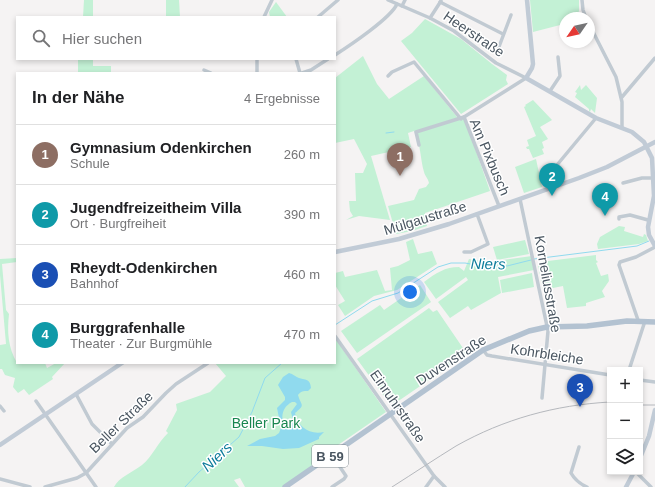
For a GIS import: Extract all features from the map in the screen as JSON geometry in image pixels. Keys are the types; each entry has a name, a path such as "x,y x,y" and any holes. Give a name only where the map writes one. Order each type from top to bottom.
{"main road":[{"name":"Duvenstraße","path":"285,487 484,350 529,331 547,327 587,326 638,320 655,322"}],"street":[{"path":"319,16 338,0"},
{"name":"Heerstraße","path":"388,0 430,18 454,31 496,63 526,78"},
{"path":"402,6 405,0"},
{"path":"462,118 518,85 526,78 533,64 527,0"},
{"path":"582,0 584,12"},
{"path":"264,16 270,1"},
{"path":"430,18 441,1 503,34"},
{"path":"336,54 380,22 394,9 397,4"},
{"path":"497,52 510,15"},
{"path":"595,36 614,72 622,97 622,128"},
{"path":"550,91 560,76 558,58"},
{"path":"622,97 655,58"},
{"path":"257,60 257,72"},
{"path":"296,60 301,72"},
{"path":"304,72 311,70 326,60"},
{"name":"Am Pixbusch","path":"388,76 392,72 414,62 462,118 499,206"},
{"path":"204,70 209,72"},
{"path":"516,73 518,76 518,85"},
{"path":"526,78 596,118 632,132 647,146 652,158 654,172 653,200 648,220 648,229 653,243 636,257 620,262 619,265 638,320"},
{"name":"Am Pixbusch","path":"419,145 416,132 462,118"},
{"path":"555,187 552,171 596,118"},
{"name":"Mülgaustraße","path":"336,252 358,246 399,239 449,224 608,167 655,142"},
{"path":"623,183 642,178 653,178"},
{"name":"Korneliusstraße","path":"520,199 548,331 542,398"},
{"path":"464,252 471,252 488,244 477,214"},
{"path":"619,219 619,217 626,214 648,220"},
{"path":"630,367 645,321"},
{"name":"Einruhrstraße","path":"336,337 434,476 445,487"},
{"name":"Kohrbleiche","path":"484,350 488,355 492,356 607,375"},
{"path":"0,445 121,364"},
{"name":"Beller Straße","path":"45,487 76,478 86,473 127,428 143,417 175,385 206,364"},
{"path":"643,380 655,382"},
{"path":"76,394 92,424 112,444"},
{"path":"36,401 96,487"},
{"path":"0,406 4,411"},
{"path":"643,451 649,436 655,410"},
{"path":"578,447 571,473 574,479 587,487"},
{"path":"332,455 346,476 332,487"},
{"path":"626,487 633,475"},
{"path":"638,475 651,487"},
{"path":"426,487 434,476"},
{"path":"0,479 30,487"}],"green space":[{"path":"84,0 93,0 93,16 83,16"},
{"path":"166,0 179,0 180,16 166,16"},
{"path":"530,0 579,0 578,12 559,12 559,25 533,32"},
{"path":"276,2 286,16 270,16 269,12"},
{"path":"425,19 461,39 507,75 506,80 508,84 461,114 401,41 412,33"},
{"path":"363,56 377,84 389,99 424,76 457,117 464,117 490,191 425,213 427,226 396,234 388,206 414,200 419,189 426,187 429,183 424,172 418,141 414,131 408,133 411,147 371,156 390,220 359,216 346,220 353,216 350,211 349,201 356,201 355,173 363,173 367,164 354,139 336,143 336,77"},
{"path":"78,60 93,60 93,66 111,66 111,72 78,72"},
{"path":"580,85 581,90 586,85 597,98 595,113 591,109 590,112 589,109 575,97 577,93 575,92"},
{"path":"533,100 552,120 540,127 548,139 542,142 544,154 533,158 529,149 526,147 529,146 527,140 536,136 524,107"},
{"path":"536,159 542,187 524,193 515,167"},
{"path":"619,226 625,227 624,231 643,237 644,234 646,235 648,241 639,244 598,249 597,244 600,237"},
{"path":"413,239 418,254 432,251 437,264 397,290 374,296 345,316 338,305 345,301 336,287 336,273 343,271 345,277 377,270 385,291 392,290 390,268 410,260 406,242"},
{"path":"525,240 529,254 497,260 493,247"},
{"path":"596,255 596,260 598,262 596,263 601,276 608,274 609,281 602,291 605,297 586,303 586,306 567,308 563,286 543,290 538,265 540,262"},
{"path":"532,256 534,270 498,277 501,293 471,310 468,306 450,318 438,302 468,280 466,277 436,299 424,282 445,269 459,267 464,271 469,259 488,262"},
{"path":"16,258 16,262 2,264 6,310 9,314 9,339 16,364 45,364 47,368 54,364 64,364 52,377 53,379 29,395 24,389 18,393 13,387 15,378 5,375 2,369 0,369 0,345 6,344 0,259"},
{"path":"532,273 534,287 502,293 500,280"},
{"path":"420,285 431,302 357,353 341,331 380,305 384,310"},
{"path":"429,308 433,312 437,310 467,354 394,404 392,401 389,403 357,359"},
{"name":"Beller Park","path":"336,339 386,412 322,456 322,460 282,487 245,487 240,478 234,480 239,487 114,487 123,477 146,462 168,433 166,431 177,410 176,404 210,392 226,376 216,364 336,364"}],"water":[{"path":"289,373 298,378 309,381 311,388 308,391 302,392 298,395 302,406 295,413 296,418 305,429 309,431 319,433 324,432 319,439 299,448 283,449 262,446 247,446 260,439 275,436 279,433 281,428 277,408 285,400 285,397 278,385 283,377","holes":["295,402 297,404 291,412 293,421 285,427 282,416 284,410 289,404"]}],"waterway":[{"path":"386,133 394,132"},
{"name":"Niers","path":"534,259 637,246 649,241"},
{"name":"Niers","path":"336,324 372,301 398,293 438,267 451,263 465,263 487,267 507,266 531,260"},
{"name":"Niers","path":"185,487 199,472 239,437 252,412 265,378 281,364"}],"railway":[{"path":"392,487 456,446 493,428 511,421 550,410 569,406 607,402"},
{"path":"643,405 655,405"}],"place":[{"name":"Gymnasium Odenkirchen","path":"400,176"},
{"name":"Jugendfreizeitheim Villa","path":"552,196"},
{"name":"Burggrafenhalle","path":"605,216"},
{"name":"Rheydt-Odenkirchen","path":"580,407"}]}
